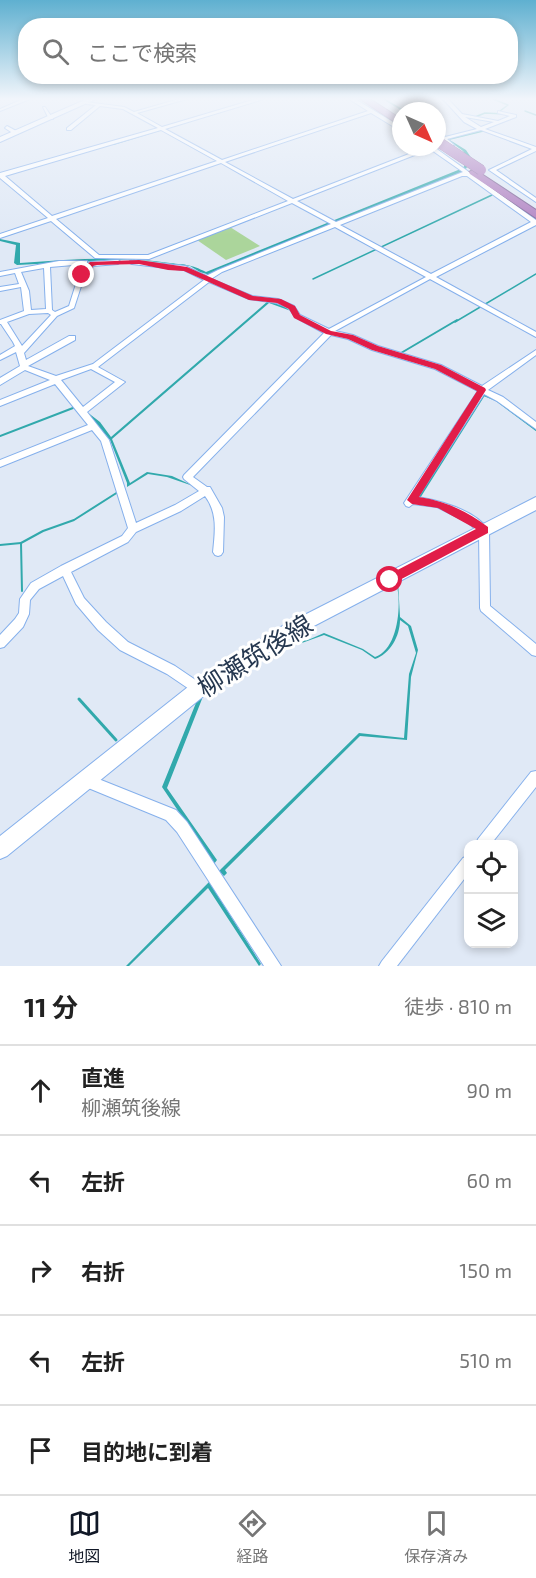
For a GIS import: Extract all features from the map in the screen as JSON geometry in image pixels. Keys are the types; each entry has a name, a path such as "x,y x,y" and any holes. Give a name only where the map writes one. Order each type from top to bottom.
{"highway":[{"path":"446,154 536,208"},
{"path":"474,172 536,220"}],"main road":[{"name":"柳瀬筑後線","path":"0,849 199,689 283,634 536,503"}],"street":[{"path":"0,175 108,144"},
{"path":"188,144 536,335"},
{"path":"0,236 274,144"},
{"path":"536,149 492,170 536,200"},
{"path":"0,175 97,256 149,257 408,156"},
{"path":"0,403 96,365 220,271 461,174 474,172"},
{"path":"217,552 221,517 212,495 187,477 329,333 536,220"},
{"path":"3,321 28,312 52,313 72,307 91,251"},
{"path":"0,274 47,265 86,262"},
{"path":"82,275 87,274 90,264 139,262 168,268 185,268 207,280 251,298 278,301 292,307 297,316 329,333 350,337 375,348 438,367 500,399 536,426"},
{"path":"0,358 19,350 52,313 47,265"},
{"path":"17,271 23,285 28,312"},
{"path":"0,290 23,285"},
{"path":"0,312 19,350 23,366"},
{"path":"0,382 72,338"},
{"path":"536,352 482,390 410,501 440,504 470,519 484,530 485,608 536,651"},
{"path":"82,412 121,382 93,367 96,365"},
{"path":"23,366 56,379 105,440 133,529"},
{"path":"0,464 94,426"},
{"path":"0,643 19,623 24,614 26,599 35,586 125,539 133,529 178,508 207,490"},
{"path":"64,569 80,601 119,642 171,670 199,689"},
{"path":"486,840 536,777"},
{"path":"86,780 171,815 182,827 273,966"},
{"path":"387,966 464,867"}],"green space":[{"path":"230,227 260,246 226,260 197,240"}],"water":[{"path":"454,144 466,150 472,159 464,172 210,275 190,266 133,259 188,265 206,272 463,168 468,159 463,151"},
{"path":"0,239 20,243 20,263 76,259 131,259 17,265 14,263 16,245 0,241"},
{"path":"268,301 291,311 269,303 112,439 130,483 147,472 172,476 196,487 167,477 148,474 127,487 110,440 87,412 100,422 111,437"},
{"path":"396,582 398,582 400,617 411,626 418,650 411,677 407,740 360,736 225,870 227,873 224,876 219,871 359,733 404,738 409,674 416,653 408,626 400,620 398,632 390,649 375,659 362,650 324,635 299,644 297,642 324,633 363,649 375,657 383,652 394,635 399,601"},
{"path":"198,698 202,699 167,788 217,860 214,864 162,787"},
{"path":"209,882 261,964 259,966 208,888 129,966 126,966"}],"waterway":[{"path":"313,279 492,195"},
{"path":"455,322 536,274"},
{"path":"401,353 457,320"},
{"path":"419,498 484,395 496,400 536,430"},
{"path":"0,436 73,408"},
{"path":"21,543 43,531 74,520 118,492"},
{"path":"0,545 21,543"},
{"path":"21,543 22,591"},
{"path":"79,699 116,740"}],"route":[{"path":"82,275 87,274 90,264 97,263 139,262 168,268 185,268 197,276 251,298 278,301 292,307 297,316 329,333 350,337 375,348 438,367 482,390 412,500 440,504 470,519 484,530 390,580"}]}
